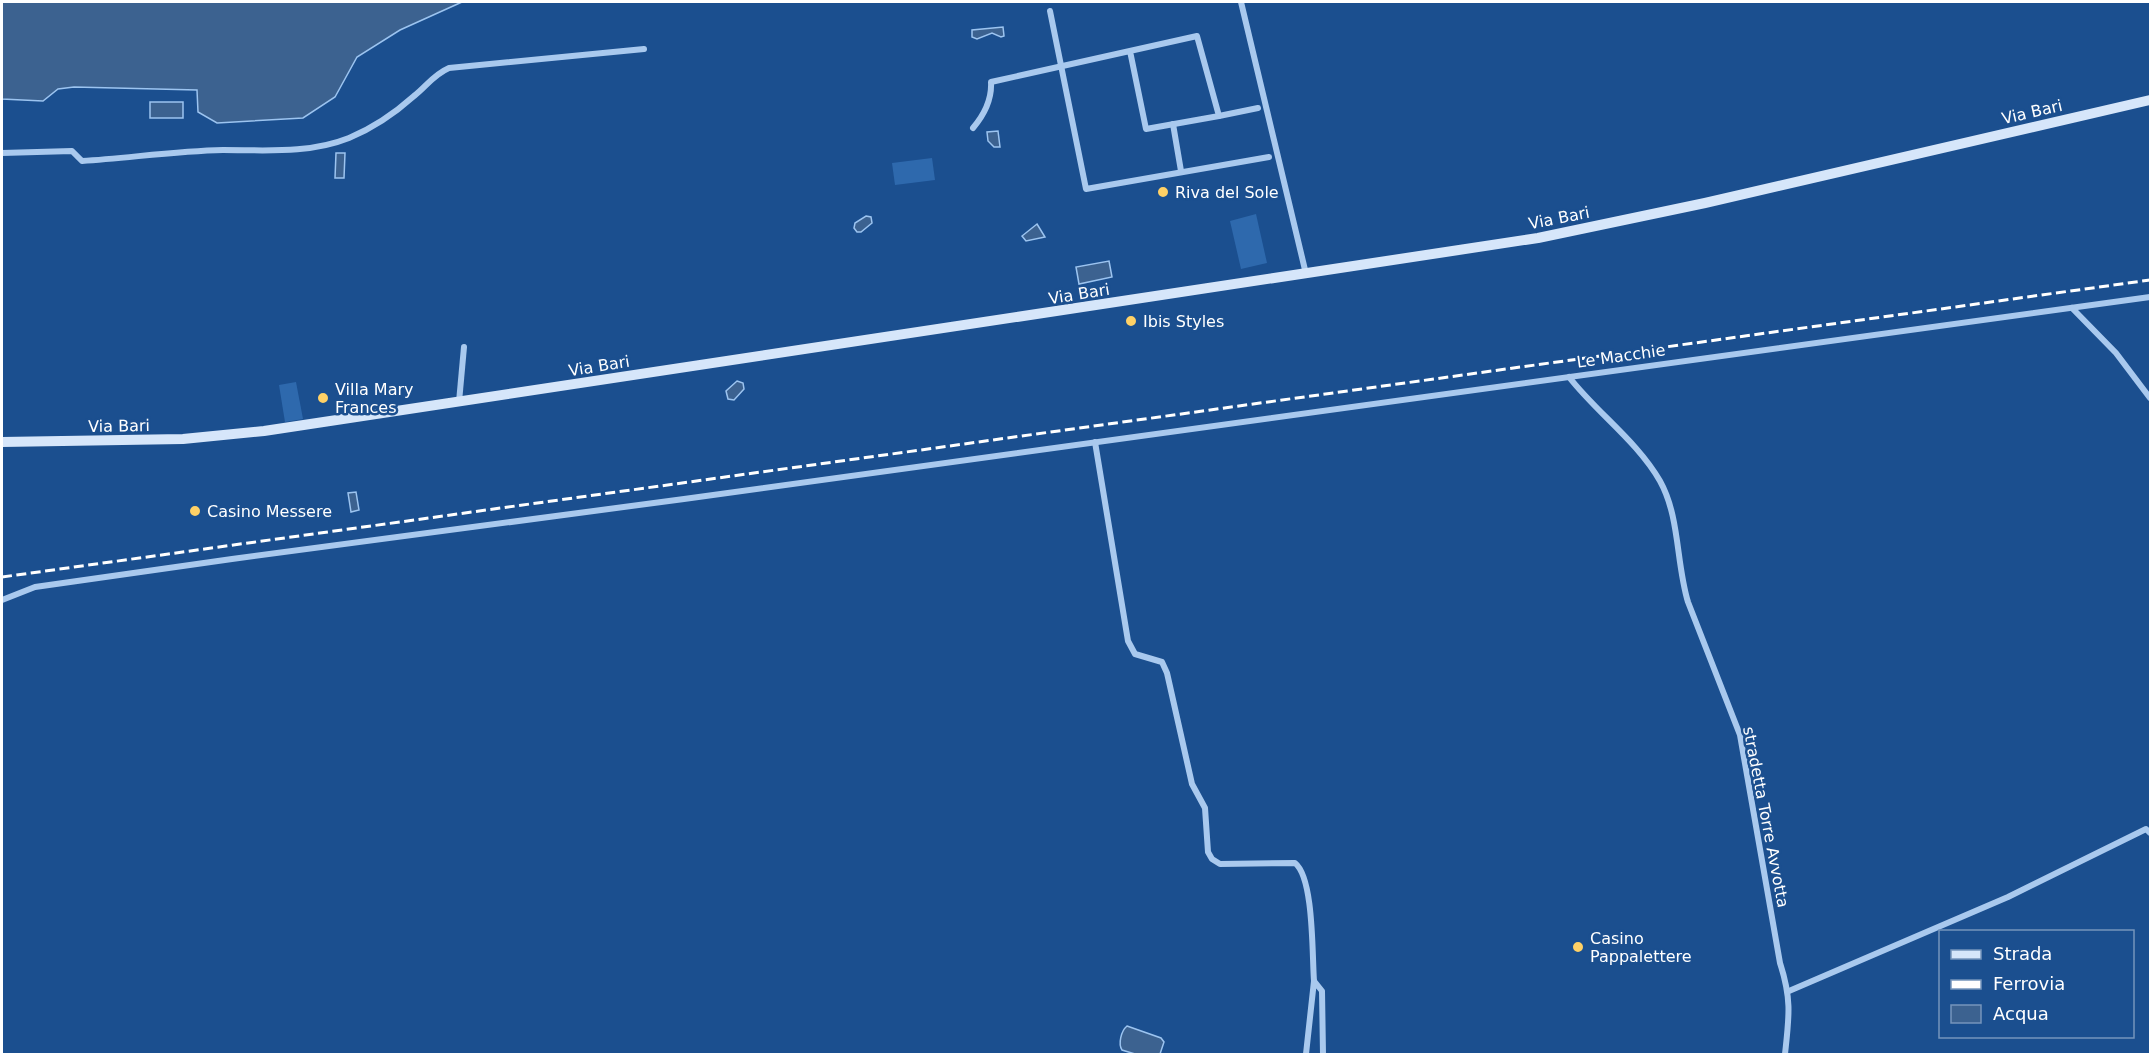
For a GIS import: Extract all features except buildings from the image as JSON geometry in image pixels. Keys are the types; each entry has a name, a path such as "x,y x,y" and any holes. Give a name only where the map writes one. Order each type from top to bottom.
{"main road":[{"name":"Via Bari","path":"2,442 147,440 230,436 1538,238 1622,222 2151,100"}],"street":[{"path":"1241,2 1306,274"},
{"path":"1050,10 1086,189 1269,157"},
{"path":"973,128 981,120 992,96 991,82 1197,36 1219,116"},
{"path":"2,153 72,151 82,161 223,150 274,152 310,147 348,138 389,116 417,94 435,74 448,68 644,49"},
{"path":"1130,51 1146,129 1258,108"},
{"path":"1173,124 1181,171"},
{"name":"Le Macchie","path":"2,600 35,587 2151,297"},
{"path":"2072,308 2116,353 2151,398"},
{"path":"459,402 464,347"},
{"name":"stradetta Torre Avvotta","path":"1569,377 1645,461 1660,481 1666,496 1688,602 1740,735 1780,963 1789,990 1790,1004 1785,1054"},
{"path":"1095,442 1128,642 1135,654 1162,662 1167,673 1192,784 1205,808 1208,852 1220,864 1295,863 1302,868 1307,894 1314,981 1306,1054"},
{"path":"1789,990 2008,897 2146,829 2151,832"},
{"path":"1314,981 1322,991 1323,1054"}],"shaded area":[{"path":"932,158 935,180 895,185 892,163"},
{"path":"1256,214 1267,263 1241,269 1230,221"},
{"path":"296,382 303,419 285,422 279,385"}],"water":[{"path":"2,2 462,2 400,30 357,57 335,97 303,118 217,123 198,112 197,90 74,87 58,89 43,101 2,99"},
{"path":"1003,27 1004,36 1001,37 992,33 977,39 972,37 972,30"},
{"path":"150,102 183,102 183,118 150,118"},
{"path":"998,131 1000,147 994,147 988,141 987,132"},
{"path":"336,153 345,153 344,178 335,178"},
{"path":"866,216 871,217 872,223 861,232 857,232 854,228 855,223"},
{"path":"1037,224 1045,237 1026,241 1022,236"},
{"path":"1109,261 1112,277 1079,284 1076,267"},
{"path":"737,381 743,383 744,389 734,400 728,399 726,391"},
{"path":"356,492 359,510 351,512 348,493"},
{"path":"1127,1026 1161,1038 1164,1042 1160,1054 1135,1054 1122,1050 1121,1038"}],"railway":[{"path":"2,577 2150,280"}],"place":[{"name":"Riva del Sole","path":"1163,192"},
{"name":"Ibis Styles","path":"1131,321"},
{"name":"Villa Mary Frances","path":"323,398"},
{"name":"Casino Messere","path":"195,511"},
{"name":"Casino Pappalettere","path":"1578,947"}]}
